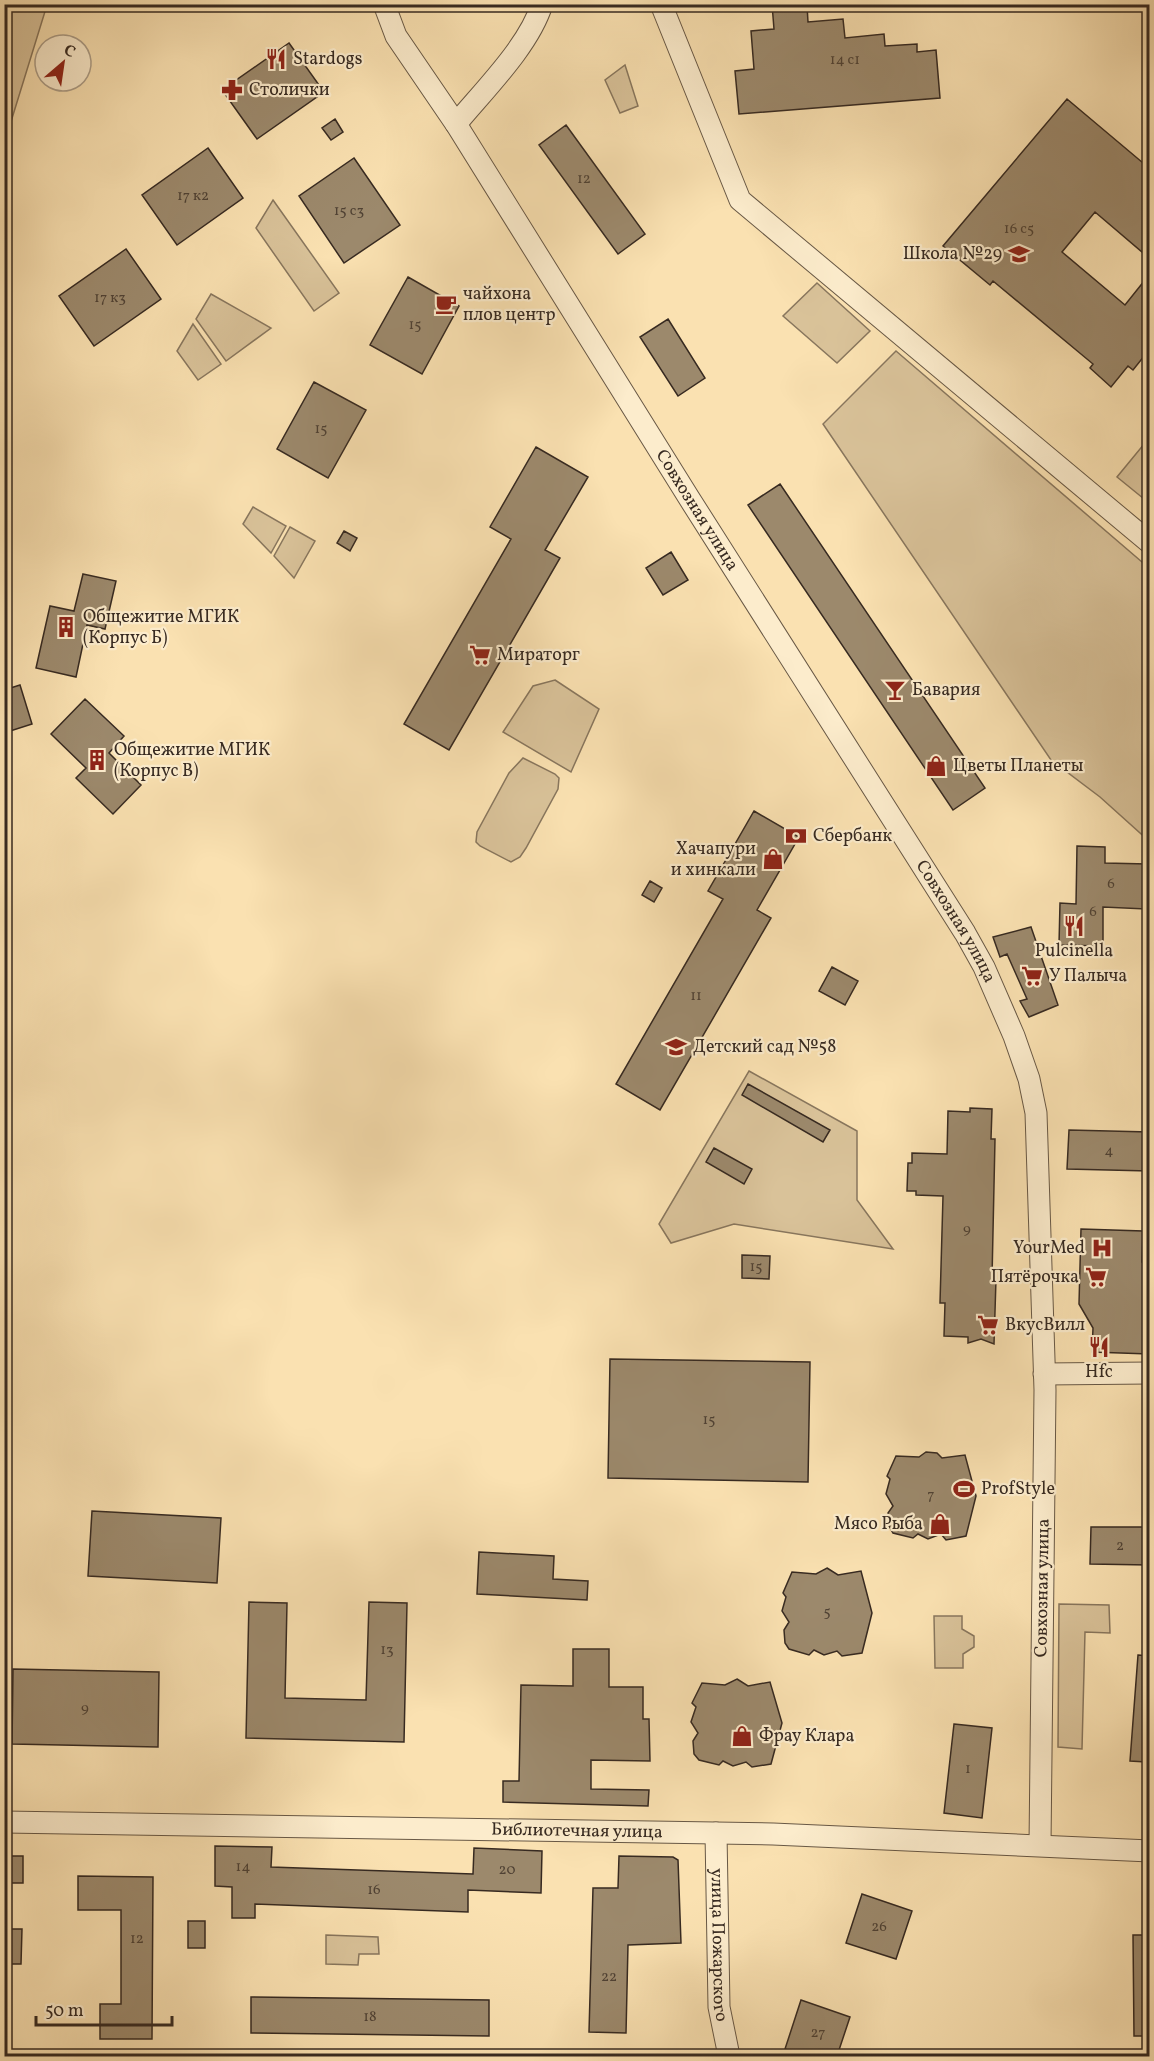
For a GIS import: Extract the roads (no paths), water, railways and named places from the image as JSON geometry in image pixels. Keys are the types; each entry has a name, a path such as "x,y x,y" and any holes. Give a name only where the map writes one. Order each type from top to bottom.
{"street":[{"name":"Совхозная улица","path":"384,4 396,36 456,124 984,967 1026,1067 1036,1113 1044,1374 1040,1845"},
{"path":"456,124 525,39 538,18 542,4"},
{"path":"661,4 740,200 1149,543"},
{"path":"1044,1374 1149,1372"},
{"name":"Библиотечная улица","path":"4,1822 716,1833 1149,1851"},
{"name":"улица Пожарского","path":"716,1833 719,2007 729,2056"}],"place":[{"name":"Stardogs","path":"276,59"},
{"name":"Столички","path":"232,90"},
{"name":"Школа №29","path":"1019,254"},
{"name":"чайхона плов центр","path":"446,304"},
{"name":"Общежитие МГИК (Корпус Б)","path":"66,627"},
{"name":"Мираторг","path":"480,655"},
{"name":"Бавария","path":"895,690"},
{"name":"Общежитие МГИК (Корпус В)","path":"97,760"},
{"name":"Цветы Планеты","path":"936,766"},
{"name":"Сбербанк","path":"796,836"},
{"name":"Хачапури и хинкали","path":"773,859"},
{"name":"Pulcinella","path":"1074,926"},
{"name":"У Палыча","path":"1032,976"},
{"name":"Детский сад №58","path":"676,1047"},
{"name":"YourMed","path":"1102,1248"},
{"name":"Пятёрочка","path":"1096,1277"},
{"name":"ВкусВилл","path":"988,1325"},
{"name":"Hfc","path":"1099,1347"},
{"name":"ProfStyle","path":"964,1489"},
{"name":"Мясо Рыба","path":"940,1524"},
{"name":"Фрау Клара","path":"742,1736"}]}
